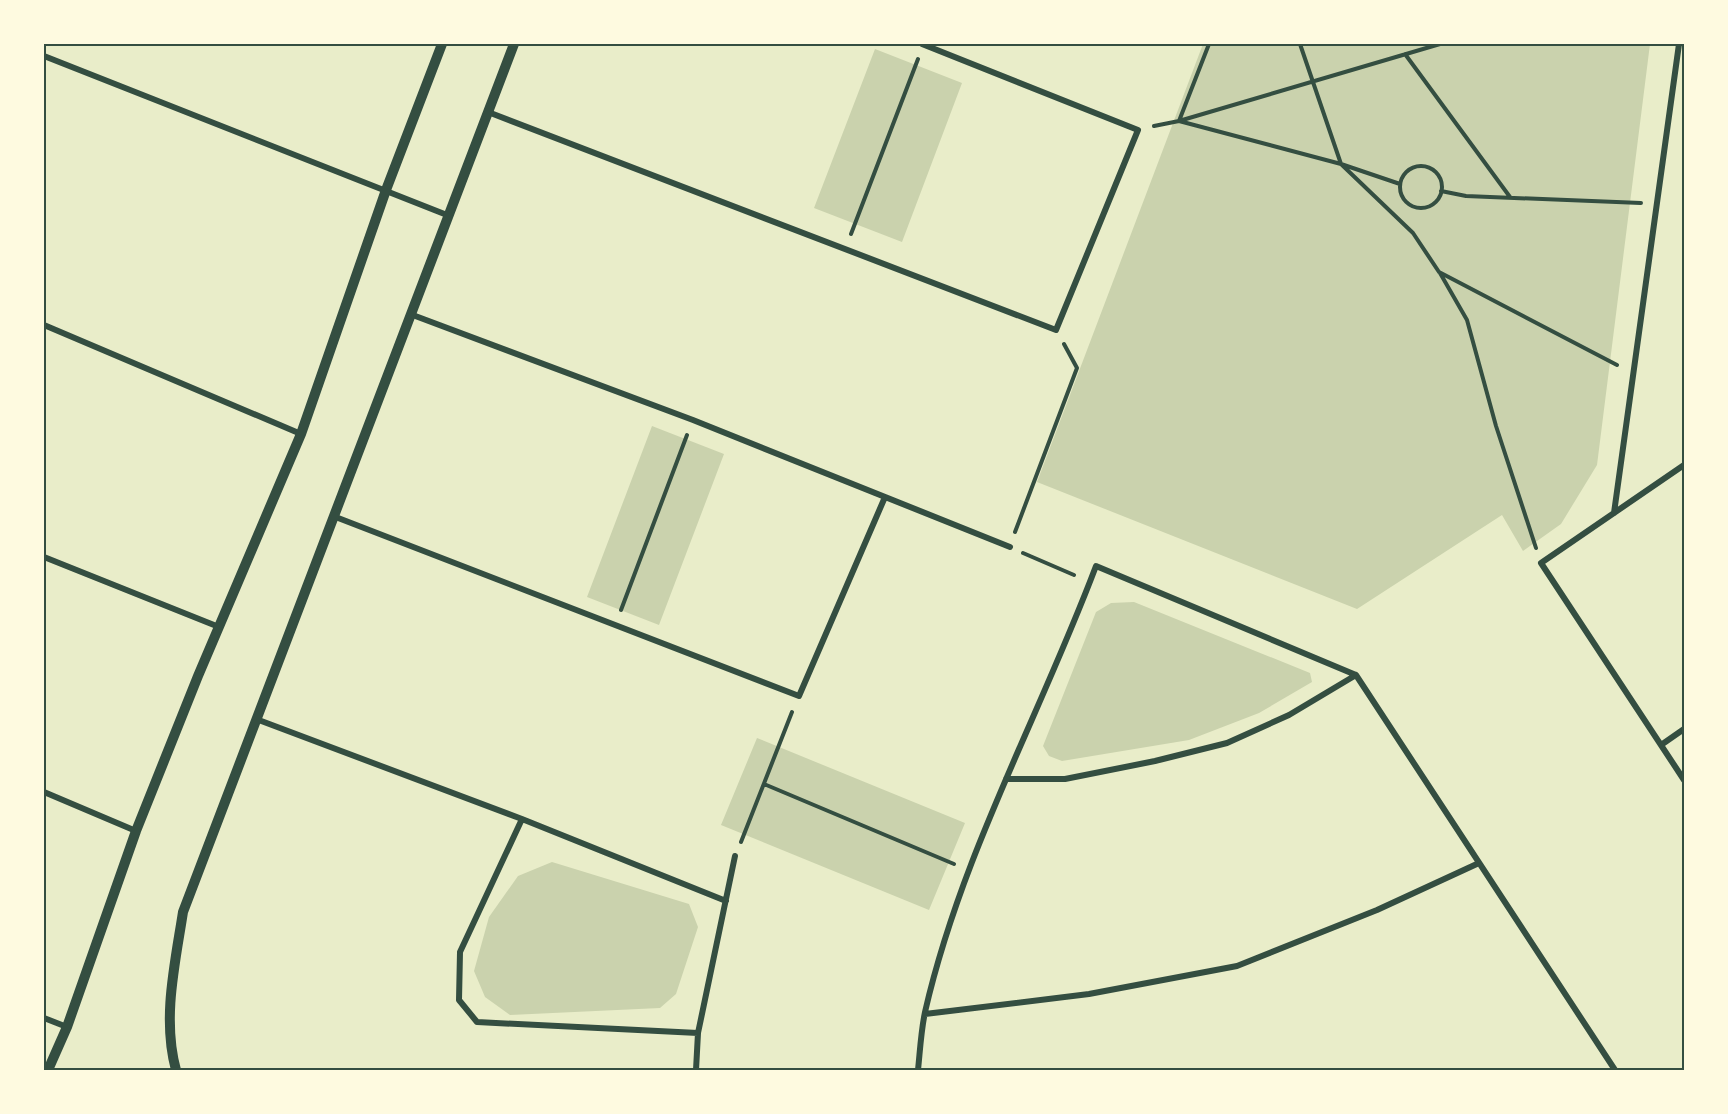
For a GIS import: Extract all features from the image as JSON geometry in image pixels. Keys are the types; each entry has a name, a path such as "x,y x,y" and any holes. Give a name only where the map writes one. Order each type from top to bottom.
{"street":[{"path":"48,1071 67,1027 136,831 198,676 301,434 386,190 442,44"},
{"path":"176,1071 173,1059 170,1004 183,912 514,44"},
{"path":"487,111 1056,330 1138,129 923,44"},
{"path":"1614,513 1679,44"},
{"path":"44,56 447,215"},
{"path":"410,314 693,420 1010,547"},
{"path":"44,326 301,434"},
{"path":"1684,465 1541,562 1684,780"},
{"path":"333,516 799,696 885,497"},
{"path":"44,558 219,627"},
{"path":"918,1071 925,1014 945,937 968,870 1096,566 1356,675 1615,1071"},
{"path":"1006,779 1065,779 1155,761 1227,743 1289,715 1356,675"},
{"path":"256,718 522,819 726,901"},
{"path":"1661,745 1684,729"},
{"path":"44,792 136,831"},
{"path":"522,819 460,952 459,1000 477,1022 698,1033"},
{"path":"696,1071 698,1033 735,856"},
{"path":"925,1014 1089,994 1237,966 1377,910 1479,863"},
{"path":"44,1018 67,1027"}],"path":[{"path":"846,249 923,44"},
{"path":"1179,120 1209,44"},
{"path":"1300,44 1341,164 1413,233 1440,272 1467,320 1496,426 1541,562"},
{"path":"1138,129 1179,120 1440,44"},
{"path":"1405,54 1510,197"},
{"path":"1179,120 1341,164 1400,184"},
{"path":"1425,166 1435,171 1441,180 1441,191 1437,201 1428,207 1417,208 1407,203 1402,195 1400,184 1404,174 1413,167 1425,166"},
{"path":"1441,191 1466,196 1657,204"},
{"path":"1440,272 1633,374"},
{"path":"1056,330 1077,368 1010,547 1090,582"},
{"path":"615,625 693,420"},
{"path":"735,856 799,696"},
{"path":"764,784 968,870"}],"green space":[{"path":"1203,44 1650,44 1597,465 1561,524 1523,551 1502,515 1357,609 1037,482"},
{"path":"875,49 962,83 902,242 814,208"},
{"path":"652,426 724,454 659,625 587,597"},
{"path":"1134,602 1310,673 1312,682 1259,713 1189,740 1062,761 1049,756 1043,746 1096,612 1111,603"},
{"path":"757,738 965,823 929,910 721,825"},
{"path":"552,862 689,904 698,927 676,994 660,1008 510,1015 485,997 474,971 489,917 518,876"}]}
